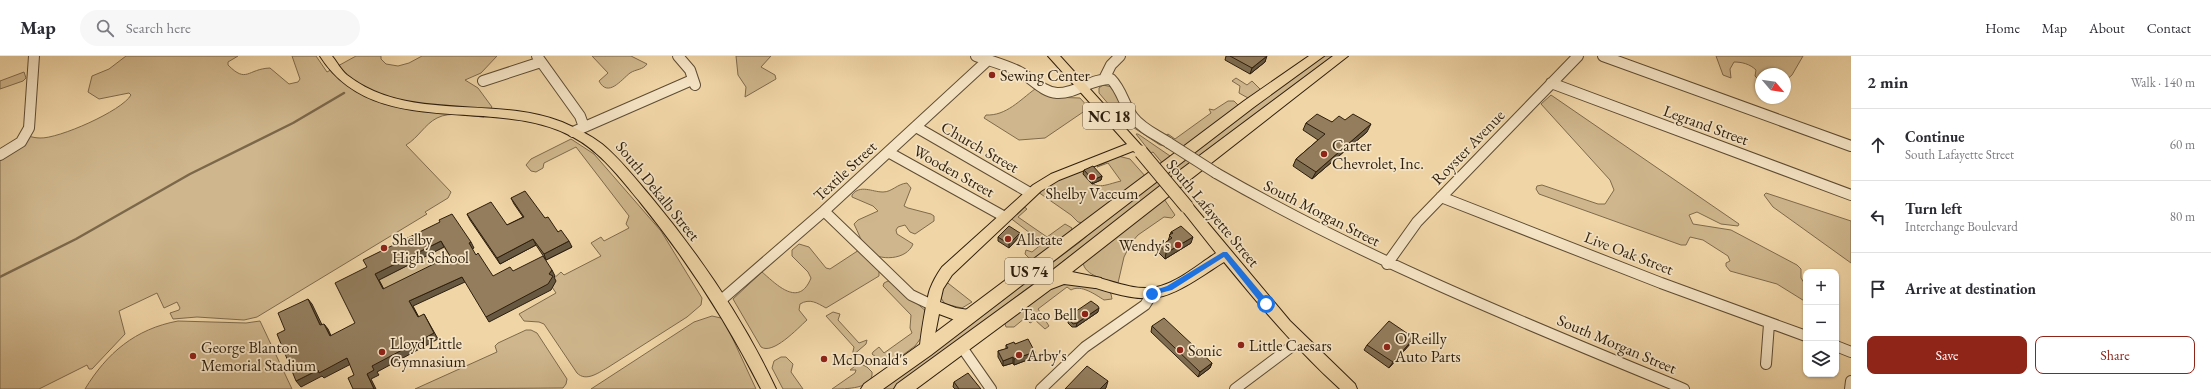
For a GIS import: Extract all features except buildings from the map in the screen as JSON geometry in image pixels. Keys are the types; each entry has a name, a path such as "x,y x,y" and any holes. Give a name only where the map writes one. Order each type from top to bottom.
{"highway":[{"name":"US 74","path":"870,389 925,350 970,314 1254,101 1318,56"},
{"name":"US 74","path":"903,389 1046,284 1184,175 1342,56"},
{"path":"1076,260 1085,275 1095,282"},
{"path":"1046,284 1052,284 1062,277 1095,282"}],"main road":[{"name":"South Dekalb Street","path":"326,56 334,69 345,78 362,90 380,98 405,105 523,115 578,130 612,161 674,235 742,338 769,389"},
{"name":"South Lafayette Street","path":"1054,56 1083,86 1138,149 1299,341 1350,389"},
{"path":"925,350 930,334 932,305 936,287 943,275 1005,216 1030,193 1055,176 1138,149"},
{"path":"1095,282 1152,294 1170,288 1225,254"},
{"path":"932,305 955,314 970,314"}],"street":[{"path":"0,155 21,142 29,128 34,56"},
{"path":"578,130 693,82 690,70 678,56"},
{"path":"976,56 1020,72 1051,91 1063,92 1104,78 1111,65 1120,56"},
{"name":"Royster Avenue","path":"1387,264 1417,222 1578,56"},
{"path":"1603,56 1851,146"},
{"path":"483,81 539,59 580,116 578,130"},
{"name":"Textile Street","path":"719,302 824,211 988,60"},
{"name":"South Morgan Street","path":"1104,78 1111,79 1118,86 1133,116 1138,122 1216,173 1309,227 1387,264 1684,389"},
{"name":"Legrand Street","path":"1551,83 1851,195"},
{"name":"Church Street","path":"916,127 1030,193"},
{"name":"Wooden Street","path":"888,152 1005,216"},
{"name":"Live Oak Street","path":"1441,197 1770,324 1803,335"},
{"path":"824,211 911,295 932,305"},
{"path":"1041,389 1085,347 1145,305 1152,294"},
{"path":"1766,364 1770,324"},
{"path":"1235,389 1299,341"},
{"path":"961,346 991,389"},
{"path":"1839,347 1851,352"},
{"path":"1850,389 1851,381"}],"shaded area":[{"path":"126,56 238,56 228,62 228,65 239,74 244,75 270,68 289,84 298,82 300,79 292,56 316,56 327,72 356,56 381,56 381,59 386,64 398,66 409,63 422,56 497,56 481,73 465,80 478,88 492,107 484,117 460,114 442,116 425,127 406,145 451,192 448,198 425,212 427,214 257,317 244,320 197,317 173,319 170,313 179,310 180,308 177,302 164,308 157,293 119,311 125,334 92,369 89,369 87,365 39,389 0,389 0,156 28,136 40,138 61,134 89,123 116,109 131,95 129,93 99,99 88,92 92,76 109,69"},
{"path":"592,56 631,56 647,64 644,67 630,73 614,86 606,88 599,81 608,73"},
{"path":"736,56 771,56 761,67 775,75 776,79 745,97 746,87 738,75"},
{"path":"1322,56 1335,56 894,389 883,389 1080,242 1116,210"},
{"path":"1716,56 1803,56 1791,76 1791,68 1755,69 1740,62 1734,62 1730,69 1731,78 1723,75"},
{"path":"24,72 26,78 23,81 0,89 0,81"},
{"path":"1236,78 1247,85 1252,81 1261,90 1248,98 1239,93 1240,86 1232,81"},
{"path":"1103,85 1112,87 1164,145 1160,145 1122,120 1099,93 1099,88"},
{"path":"1035,89 1050,97 1080,98 1089,108 1045,138 1019,140 984,118 986,115 993,115 1006,110"},
{"path":"1551,95 1739,224 1738,226 1721,224 1697,212 1689,215 1693,224 1731,230 1797,265 1801,269 1801,278 1803,281 1803,300 1777,284 1730,271 1726,266 1726,263 1730,261 1728,256 1703,240 1690,237 1686,245 1681,245 1539,194 1536,189 1537,186 1542,185 1598,204 1605,204 1614,190 1610,180 1541,104"},
{"path":"1228,101 1234,101 1239,106 1184,149 1165,136 1168,134 1175,139 1211,113 1209,109 1214,110"},
{"path":"1136,134 1173,158 1164,165 1153,152 1151,153"},
{"path":"571,139 594,154 661,231 702,298 701,305 687,317 607,368 588,377 581,376 577,373 544,324 539,322 524,321 519,314 556,293 552,287 552,280 561,272 564,275 601,256 591,243 601,237 604,241 629,228 626,224 629,216 576,147 544,163 543,168 536,172 531,171 526,165 531,159"},
{"path":"1118,156 1130,159 1146,177 1083,223 1078,222 1071,215 1038,192 1048,184 1090,168 1084,174 1088,180 1096,185 1100,186 1121,181 1108,163 1097,167"},
{"path":"907,183 911,188 904,206 931,214 934,216 934,221 915,234 910,232 905,225 898,227 896,230 897,234 913,244 905,253 892,258 885,258 872,254 865,247 854,224 858,220 878,211 873,206 852,197 852,195 862,189 886,192"},
{"path":"1766,193 1851,221 1851,263 1773,207 1764,195"},
{"path":"1162,196 1175,215 1172,218 1164,217 1138,235 1131,243 1124,257 1118,283 1102,279 1087,271 1083,262"},
{"path":"1022,205 1027,209 1018,217 1047,237 1065,224 1072,228 1071,232 1035,259 1029,258 1025,254 1026,250 1032,252 1043,243 1009,217"},
{"path":"799,244 809,247 826,268 830,269 859,250 879,269 879,276 826,308 810,301 800,304 799,310 807,320 785,340 766,349 761,347 733,299 762,272 774,283 788,291 794,293 800,292 806,287 811,278 808,272 792,256 792,250"},
{"path":"444,247 454,262 387,295 379,280"},
{"path":"944,280 972,302 962,308 945,304 939,295"},
{"path":"1064,280 1107,290 1111,294 1112,299 1104,300 1084,289 1079,288 1071,290 1067,287 1038,309 1049,326 1045,329 1035,320 1030,323 1025,318 1014,327 1006,327 1005,324 1009,316"},
{"path":"888,281 893,283 927,312 921,338 915,346 888,366 872,354 873,352 879,347 884,353 912,333 910,328 911,315 883,286 884,283"},
{"path":"833,312 840,314 838,320 859,343 867,340 866,344 852,356 854,347 826,316"},
{"path":"712,316 721,318 725,322 756,389 591,389 694,322"},
{"name":"George Blanton Memorial Stadium","path":"178,321 246,323 260,321 292,389 85,389 103,364 124,344 148,330"},
{"path":"526,330 531,330 537,333 567,379 563,388 415,389 497,352 495,346 498,343"},
{"path":"781,357 786,357 793,364 791,372 803,389 783,389 772,368 774,361"},
{"path":"859,363 867,367 872,372 869,382 858,387 832,389 855,373 856,370 850,370"}],"waterway":[{"path":"0,277 76,239 190,174 293,123 344,93"}],"place":[{"name":"Sewing Center","path":"992,75"},
{"name":"Carter Chevrolet, Inc.","path":"1324,154"},
{"name":"Shelby Vaccum","path":"1092,177"},
{"name":"Allstate","path":"1008,239"},
{"name":"Wendy's","path":"1178,245"},
{"name":"Shelby High School","path":"384,248"},
{"name":"Taco Bell","path":"1085,314"},
{"name":"Little Caesars","path":"1241,345"},
{"name":"O'Reilly Auto Parts","path":"1387,347"},
{"name":"Sonic","path":"1180,350"},
{"name":"Lloyd Little Gymnasium","path":"382,352"},
{"name":"Arby's","path":"1019,355"},
{"name":"George Blanton Memorial Stadium","path":"193,356"},
{"name":"McDonald's","path":"824,359"}],"route":[{"path":"1152,294 1162,292 1170,288 1225,254 1266,304"}]}
